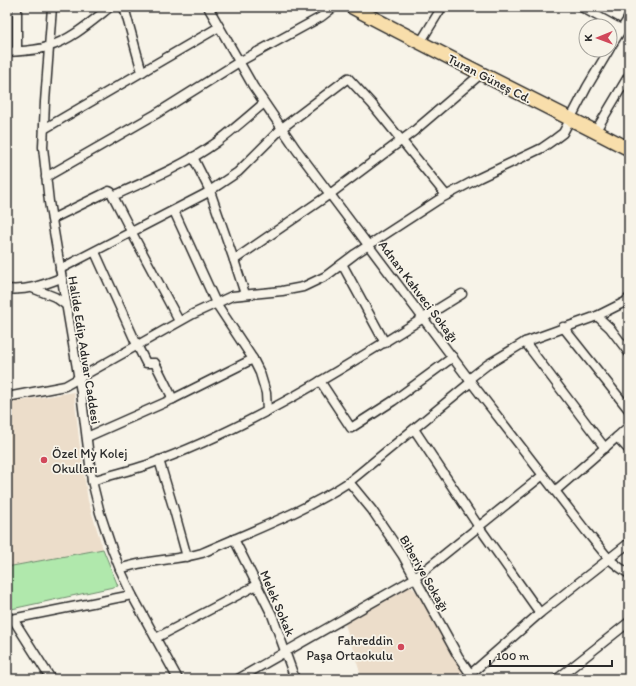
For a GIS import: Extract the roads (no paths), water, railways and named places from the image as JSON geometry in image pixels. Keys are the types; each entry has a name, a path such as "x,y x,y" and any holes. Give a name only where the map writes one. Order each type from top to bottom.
{"main road":[{"name":"Turan Güneş Cd.","path":"352,7 571,120 628,146"}],"street":[{"path":"17,7 17,51"},
{"name":"Halide Edip Adıvar Caddesi","path":"52,7 44,129 46,176 79,378 92,480 100,513 120,569 132,595 178,679"},
{"path":"7,52 49,47 71,36 110,7"},
{"path":"124,7 142,72"},
{"name":"Adnan Kahveci Sokağı","path":"208,7 264,103 330,194 555,491 609,559 629,574"},
{"path":"46,176 156,114 239,62 321,17 334,7"},
{"path":"420,43 442,7"},
{"path":"581,7 621,29"},
{"path":"618,34 628,20"},
{"path":"44,129 219,27"},
{"path":"7,397 58,389 72,384 79,378 179,321 232,296 282,291 304,287 326,276 369,245 446,195 542,148 563,133 604,58"},
{"path":"234,260 330,194 402,140 482,74"},
{"path":"595,132 629,74"},
{"path":"60,269 132,233 210,191 238,172 282,128 348,78 372,104 446,195"},
{"path":"114,196 149,180 192,157 216,142 264,103"},
{"path":"192,157 210,191 245,294"},
{"path":"52,219 108,191 111,192 179,321"},
{"path":"174,211 216,303 253,359 260,373 266,393 266,411"},
{"path":"95,252 146,363 155,363 173,399"},
{"path":"342,264 385,342"},
{"path":"7,289 16,290 31,288 62,278"},
{"path":"31,288 55,297 66,305"},
{"path":"92,480 147,465 221,434 320,381 462,294"},
{"path":"120,569 137,564 186,558 202,553 330,495 349,482 414,429 487,365 525,342 563,327 597,316 625,302 629,298"},
{"path":"597,316 610,328 629,353"},
{"path":"563,327 629,410"},
{"path":"525,342 605,448"},
{"path":"320,381 351,428 393,401 454,357"},
{"path":"87,437 173,399 253,359"},
{"path":"555,491 629,426"},
{"path":"414,429 479,527 540,613"},
{"path":"617,437 629,450"},
{"path":"159,460 186,558"},
{"path":"238,679 415,578 543,475"},
{"name":"Biberiye Sokağı","path":"349,482 389,534 471,678"},
{"name":"Melek Sokak","path":"234,539 272,615 295,679"},
{"path":"471,678 540,613 629,543"},
{"path":"156,638 257,585"},
{"path":"51,679 10,620 132,595"},
{"path":"557,679 629,622"}],"place":[{"name":"Özel My Kolej Okulları","path":"44,460"},
{"name":"Fahreddin Paşa Ortaokulu","path":"401,647"}]}
